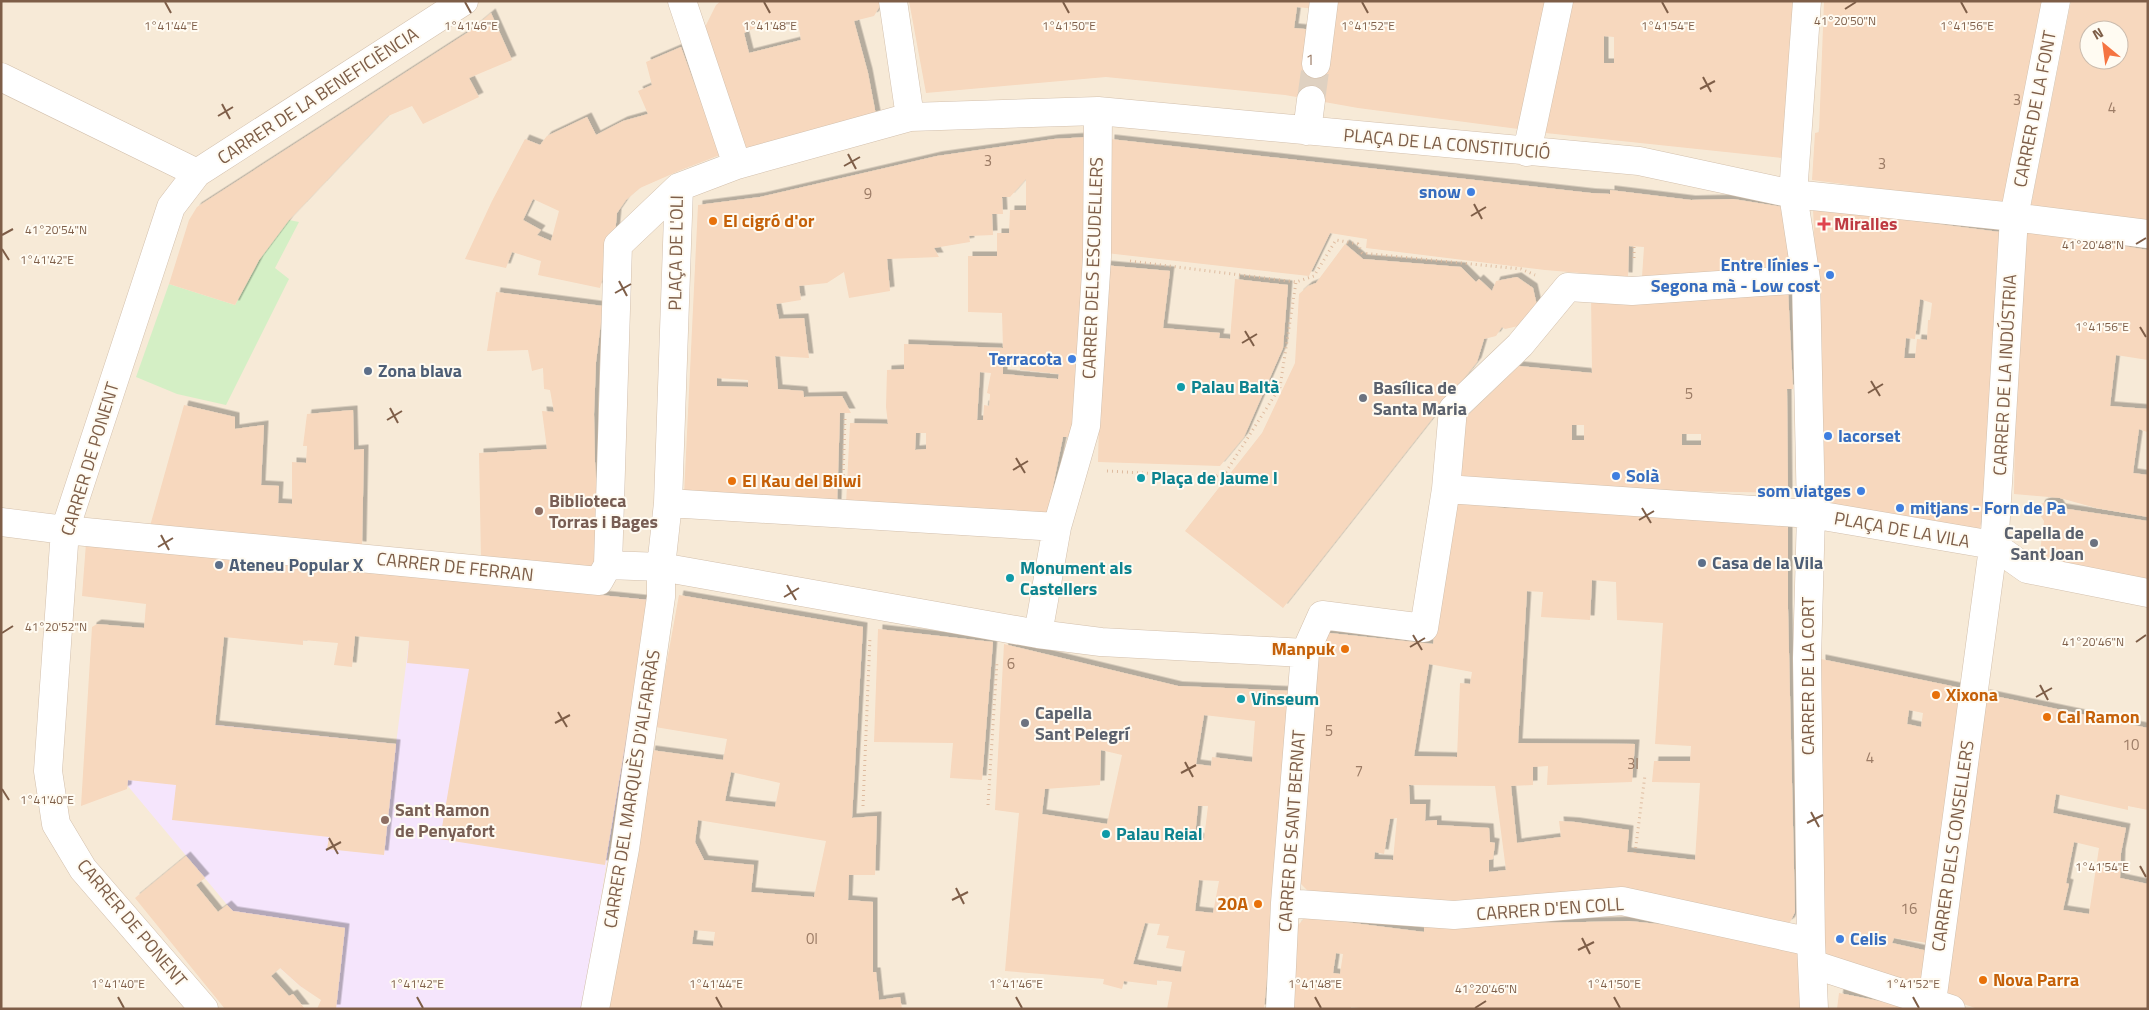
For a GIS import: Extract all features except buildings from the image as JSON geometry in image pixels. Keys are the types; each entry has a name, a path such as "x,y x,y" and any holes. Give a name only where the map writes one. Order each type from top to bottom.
{"street":[{"name":"CARRER DE LA BENEFICIÈNCIA","path":"196,173 464,1"},
{"path":"682,1 737,165"},
{"path":"893,1 910,117"},
{"path":"1316,64 1324,1"},
{"path":"1528,152 1559,1"},
{"name":"CARRER DE LA CORT","path":"1807,1 1793,194 1806,280 1811,514 1807,658 1811,953 1814,1009"},
{"name":"CARRER DE LA FONT","path":"2014,217 2056,1"},
{"path":"1,77 196,173"},
{"path":"1307,131 1311,100"},
{"name":"PLAÇA DE LA CONSTITUCIÓ","path":"679,187 737,165 910,117 1098,111 1639,161 1793,194 2014,217 2148,234"},
{"name":"CARRER DELS ESCUDELLERS","path":"1074,470 1086,426 1097,257 1098,111"},
{"name":"CARRER DE PONENT","path":"196,173 171,207 65,530 48,771 56,824 83,869 204,1009"},
{"name":"PLAÇA DE L'OLI","path":"661,568 668,503 679,187"},
{"name":"PLAÇA DE L'OLI","path":"608,564 618,245 679,187"},
{"name":"CARRER DE LA INDÚSTRIA","path":"1994,539 2014,217"},
{"path":"608,564 661,568 1038,634 1101,642 1305,652 1322,615 1424,628 1446,489 1453,409 1520,345 1568,287 1632,291 1806,280"},
{"path":"1038,634 1057,527 1074,470"},
{"name":"PLAÇA DE LA VILA","path":"1446,489 1811,514 1994,539 1975,691"},
{"path":"668,503 1057,527"},
{"name":"CARRER DE FERRAN","path":"1,522 65,530 599,581 608,564"},
{"path":"1994,539 2027,569 2148,593"},
{"name":"CARRER DEL MARQUÈS D'ALFARRÀS","path":"595,1009 626,839 661,597 661,568"},
{"name":"CARRER DE SANT BERNAT","path":"1280,1009 1285,903 1305,652"},
{"name":"CARRER DELS CONSELLERS","path":"1941,1005 1975,691"},
{"name":"CARRER D'EN COLL","path":"1285,903 1454,915 1622,901 1811,953 1941,1005"}],"path":[{"path":"1097,257 1296,282 1314,276 1336,240 1358,244 1362,253 1521,270"},
{"path":"1074,470 1214,477 1226,472 1280,387 1296,282"},
{"path":"842,514 844,418"},
{"path":"862,806 872,604"},
{"path":"988,805 999,627"},
{"path":"1635,853 1646,775"}],"shaded area":[{"path":"1,1 2148,1 2148,1009 1,1009"},
{"name":"Sant Ramon de Penyafort","path":"417,578 649,600 583,1009 337,1009 300,986 280,968 127,785 135,716 396,744"}],"green space":[{"path":"289,220 299,222 275,268 289,279 226,405 177,394 136,377 169,284 235,305 259,260"}],"tunnel":[{"path":"1311,100 1316,64"}],"place":[{"name":"snow","path":"1471,192"},
{"name":"El cigró d'or","path":"713,221"},
{"name":"Miralles","path":"1824,224"},
{"name":"Entre línies - Segona mà - Low cost","path":"1830,275"},
{"name":"Terracota","path":"1072,359"},
{"name":"Zona blava","path":"368,371"},
{"name":"Palau Baltà","path":"1181,387"},
{"name":"Basílica de Santa Maria","path":"1363,398"},
{"name":"lacorset","path":"1828,436"},
{"name":"Solà","path":"1616,476"},
{"name":"Plaça de Jaume I","path":"1141,478"},
{"name":"El Kau del Bilwi","path":"732,481"},
{"name":"som viatges","path":"1861,491"},
{"name":"mitjans - Forn de Pa","path":"1900,508"},
{"name":"Biblioteca Torras i Bages","path":"539,511"},
{"name":"Capella de Sant Joan","path":"2094,543"},
{"name":"Casa de la Vila","path":"1702,563"},
{"name":"Ateneu Popular X","path":"219,565"},
{"name":"Monument als Castellers","path":"1010,578"},
{"name":"Manpuk","path":"1345,649"},
{"name":"Xixona","path":"1936,695"},
{"name":"Vinseum","path":"1241,699"},
{"name":"Cal Ramon","path":"2047,717"},
{"name":"Capella Sant Pelegrí","path":"1025,723"},
{"name":"Sant Ramon de Penyafort","path":"385,820"},
{"name":"Palau Reial","path":"1106,834"},
{"name":"20A","path":"1258,904"},
{"name":"Celis","path":"1840,939"},
{"name":"Nova Parra","path":"1983,980"}]}
